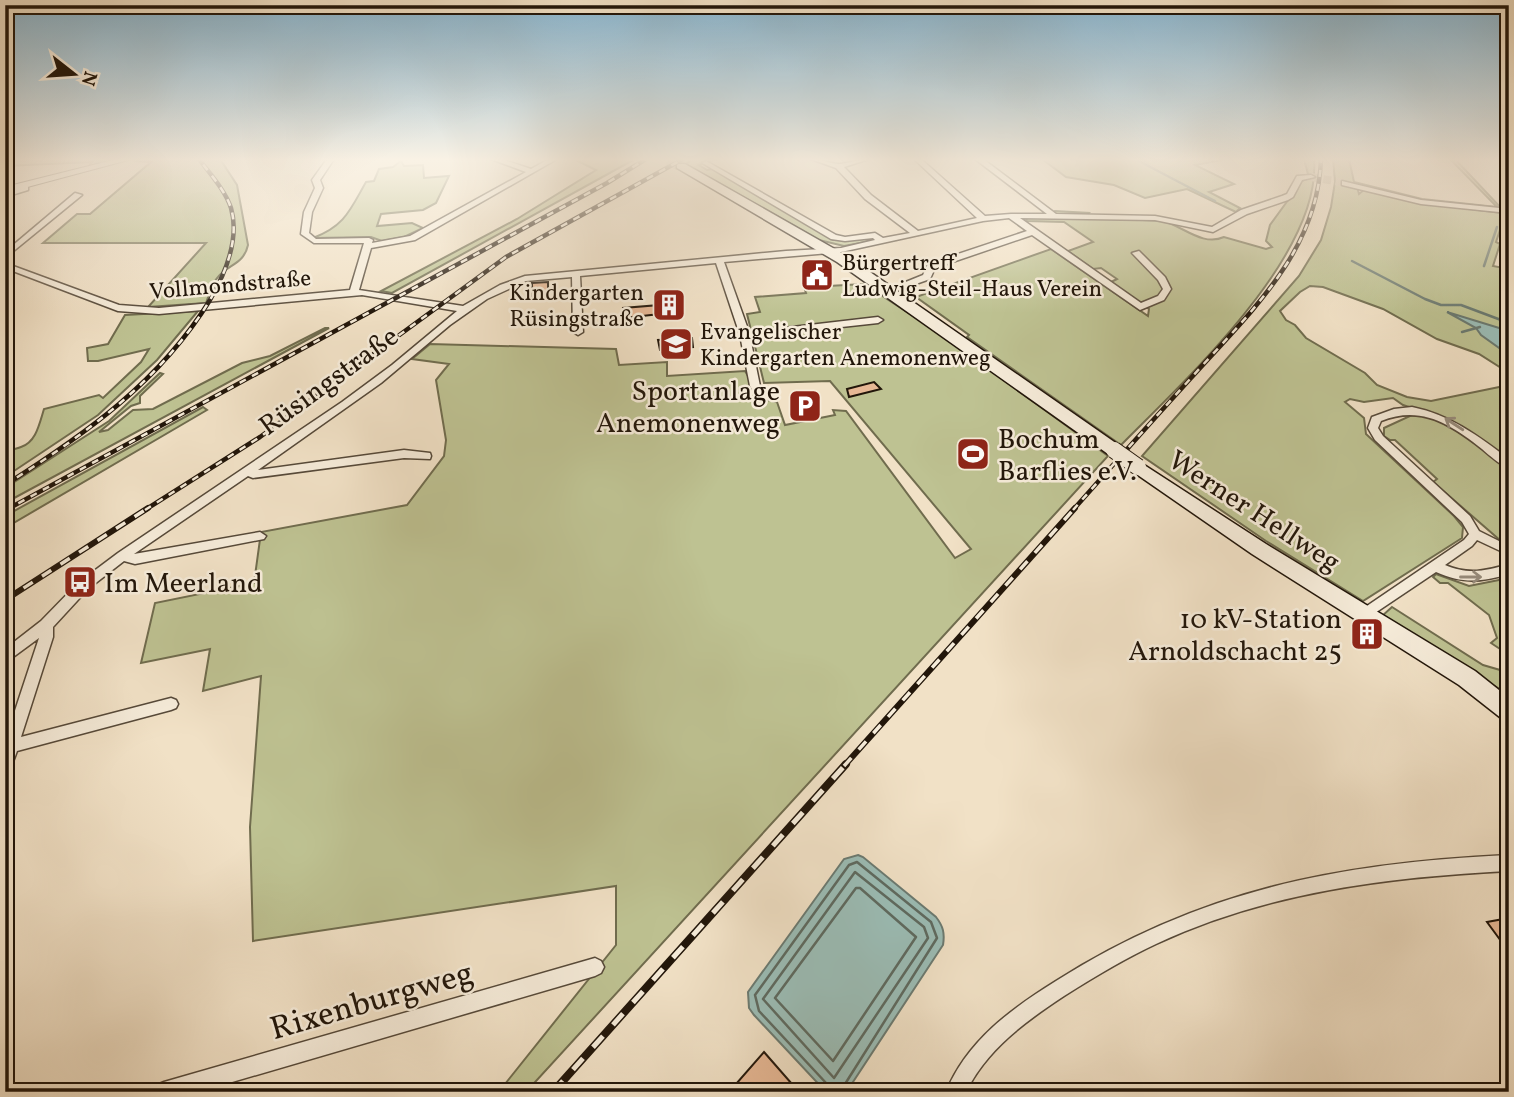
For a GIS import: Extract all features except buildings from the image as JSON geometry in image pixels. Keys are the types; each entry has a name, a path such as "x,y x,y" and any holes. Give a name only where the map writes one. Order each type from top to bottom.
{"main road":[{"name":"Werner Hellweg","path":"758,210 890,290 1229,530 1467,678 1509,711"}],"street":[{"path":"5,256 60,210"},
{"path":"309,210 305,234 314,241 368,244 412,238 461,210"},
{"name":"Werner Hellweg","path":"787,210 834,237 845,239 874,235 882,242 984,219 1052,214 1155,218 1213,230 1249,210"},
{"path":"885,210 917,234"},
{"path":"974,210 984,219"},
{"path":"1047,210 1052,214"},
{"path":"1011,216 1150,315"},
{"path":"890,290 927,277 931,266 1032,232"},
{"path":"829,251 882,242"},
{"path":"354,293 368,244"},
{"name":"Rüsingstraße","path":"46,625 83,586 122,556 379,380 464,309 513,282 829,251"},
{"path":"1136,253 1162,279 1167,289 1161,298 1140,307"},
{"path":"719,260 745,335 755,386 762,397"},
{"name":"Vollmondstraße","path":"5,265 131,310 167,310 354,293 464,309"},
{"path":"576,274 578,332"},
{"path":"745,335 878,320"},
{"path":"1509,464 1438,415 1410,412 1381,416 1374,423 1379,438 1466,519 1475,534 1509,551"},
{"path":"247,472 253,474 404,454 426,456"},
{"path":"1366,614 1468,542 1475,534"},
{"path":"122,556 135,559 260,536"},
{"path":"1434,565 1464,578 1479,578 1509,569"},
{"path":"5,657 46,625"},
{"path":"5,765 46,638 46,625"},
{"path":"11,746 171,704"},
{"path":"956,1092 972,1062 1029,1009 1102,962 1184,922 1250,898 1346,876 1419,868 1509,863"},
{"name":"Rixenburgweg","path":"164,1092 595,967"}],"green space":[{"path":"94,210 242,210 248,245 240,260 216,280 206,303 148,307 206,243 43,243 77,214 90,214"},
{"path":"350,210 421,210 381,214 377,226 412,223 423,228 404,237 382,241 371,237 313,238 333,228"},
{"path":"531,210 542,210 392,293 381,291"},
{"path":"767,210 783,210 833,240 872,237 876,240 844,246 819,240"},
{"path":"1281,210 1306,210 1296,235 1273,275 1244,314 1121,445 967,337 969,335 916,297 1051,249 1148,316 1149,309 1111,282 1117,279 1101,268 1093,269 1068,251 1093,242 1064,222 1027,221 1026,218 1052,217 1055,211 1089,213 1086,217 1162,221 1200,237 1224,237 1266,249 1272,247 1266,241 1270,225"},
{"path":"1330,210 1479,210 1505,215 1496,242 1500,244 1493,266 1509,269 1509,373 1479,354 1437,339 1383,309 1323,287 1310,286 1280,311 1306,338 1365,373 1377,385 1407,397 1431,401 1509,385 1509,548 1433,482 1437,479 1395,440 1384,436 1384,428 1421,411 1403,405 1393,398 1364,402 1350,399 1345,402 1364,418 1366,434 1463,527 1462,538 1363,601 1266,541 1142,456 1299,276 1321,240"},
{"path":"864,284 942,335 1108,456 526,1092 495,1092 501,1089 616,945 616,886 253,941 250,827 261,676 203,691 210,649 141,663 155,603 254,583 261,532 407,505 444,456 446,440 436,380 449,364 412,359 430,344 616,349 619,365 667,362 667,376 745,371 762,399 777,402 785,425 835,415 833,410 846,411 955,558 971,549 830,381 764,383 747,314 760,312 755,297 806,293 805,290 810,287"},
{"path":"198,311 157,360 98,415 5,477 5,454 30,441 44,409 99,395 103,398 141,362 149,349 88,361 87,348 108,344 125,315"},
{"path":"329,328 5,503 5,488 109,421 160,373 163,374 140,396 140,403 131,406 99,432 108,430 133,410 153,409 242,363 270,356"},
{"path":"203,407 207,410 5,528 5,516"},
{"path":"1436,574 1469,586 1509,578 1509,655 1491,643 1497,638 1489,615 1448,583 1440,583 1433,577"},
{"path":"1392,607 1483,665 1500,670 1509,677 1509,695 1382,616"}],"water":[{"path":"1447,312 1509,331 1509,355 1481,335 1476,328"},
{"path":"858,855 936,917 943,930 943,945 849,1088 843,1092 826,1092 754,1015 749,1008 748,992 844,859"}],"waterway":[{"path":"1484,266 1497,227"},
{"path":"1352,261 1425,299 1441,305 1461,305 1509,323"},
{"path":"1462,332 1480,327"}],"railway":[{"path":"5,485 91,426 144,381 168,356 210,300 221,279 230,256 234,232 231,210"},
{"path":"6,510 557,210"},
{"path":"145,510 260,437 506,257 591,210"},
{"path":"1073,510 1257,305 1294,252 1312,210"},
{"path":"5,511 10,508"},
{"path":"5,600 148,508"},
{"path":"844,766 1075,508"},
{"path":"553,1092 846,764"}],"place":[{"name":"Bürgertreff Ludwig-Steil-Haus Verein","path":"817,275"},
{"name":"Kindergarten Rüsingstraße","path":"669,305"},
{"name":"Evangelischer Kindergarten Anemonenweg","path":"676,344"},
{"name":"Sportanlage Anemonenweg","path":"805,406"},
{"name":"Bochum Barflies e.V.","path":"973,454"},
{"name":"Im Meerland","path":"80,582"},
{"name":"10 kV-Station Arnoldschacht 25","path":"1367,634"}]}
